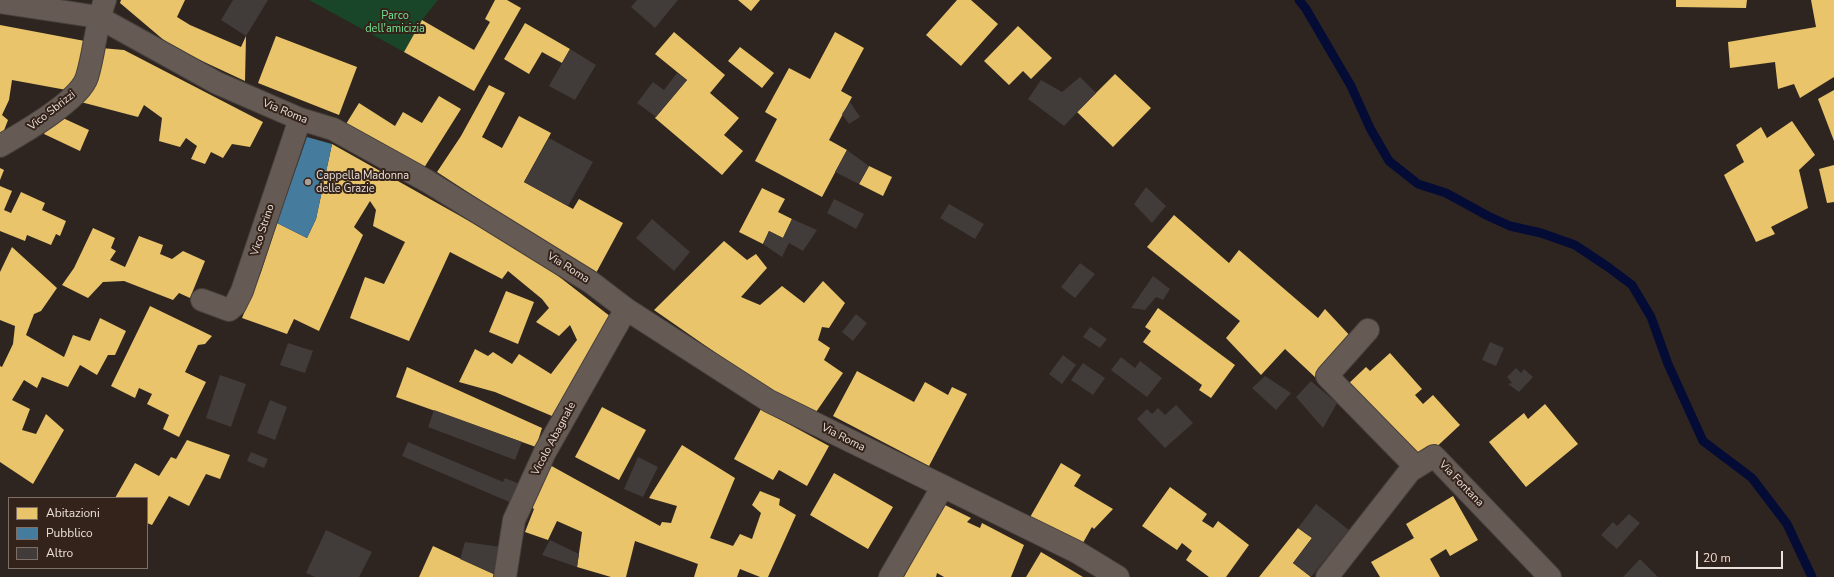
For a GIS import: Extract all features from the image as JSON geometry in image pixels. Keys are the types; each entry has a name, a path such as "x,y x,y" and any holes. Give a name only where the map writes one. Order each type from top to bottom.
{"street":[{"name":"Via Roma","path":"0,2 102,9 217,83 300,119 333,129 427,181 592,283 626,309 769,401 1077,552 1118,577"},
{"name":"Vico Sbrizzi","path":"0,146 29,130 74,95 87,78 102,9"},
{"name":"Vico Strino","path":"202,300 229,310 235,305 242,291 300,119"},
{"name":"Vicolo Abagnale","path":"505,577 514,520 545,452 626,309"},
{"path":"1368,330 1327,376 1416,467"},
{"name":"Via Fontana","path":"1327,577 1410,471 1434,456 1550,577"},
{"path":"890,577 943,486"}],"green space":[{"name":"Parco dell'amicizia","path":"309,0 438,0 422,20 404,52"}],"building: Abitazioni":[{"path":"121,0 185,0 177,17 190,25 241,47 246,36 245,81 172,47 120,3"},
{"path":"495,0 507,0 521,8 474,91 404,52 422,20 474,50 490,22 485,19"},
{"path":"738,0 760,0 751,11"},
{"path":"957,0 971,0 998,24 961,66 926,35"},
{"path":"1676,0 1747,0 1746,8 1676,7"},
{"path":"1811,0 1834,0 1834,77 1800,98 1794,84 1778,89 1775,62 1730,68 1728,42 1816,27"},
{"path":"525,23 570,49 562,63 542,52 529,74 504,59"},
{"path":"0,25 90,42 72,91 12,80 9,100 2,115 8,120 0,141"},
{"path":"1018,26 1052,58 1031,79 1023,71 1009,85 984,61"},
{"path":"674,32 725,75 710,93 739,118 724,135 743,151 722,175 655,118 687,80 655,54"},
{"path":"835,32 864,48 841,91 852,97 829,140 847,150 822,197 755,161 777,119 765,112 789,68 810,79"},
{"path":"276,36 357,67 339,115 258,83"},
{"path":"740,47 774,73 762,88 728,61"},
{"path":"101,48 124,50 263,122 250,147 232,144 223,158 211,152 205,164 191,159 197,146 186,138 180,147 159,141 162,118 144,105 138,117 77,101"},
{"path":"1115,74 1151,108 1113,147 1077,112"},
{"path":"489,85 505,93 482,137 502,148 519,116 551,133 524,182 573,209 579,199 623,223 595,275 437,172 461,136"},
{"path":"1834,90 1834,141 1818,99"},
{"path":"439,96 461,109 422,171 346,124 359,103 395,126 403,112 422,123"},
{"path":"54,114 89,130 80,151 44,134"},
{"path":"1792,121 1815,155 1799,170 1808,208 1771,227 1775,234 1756,242 1724,175 1744,162 1736,145 1761,127 1767,138"},
{"path":"332,144 535,258 611,317 552,416 495,392 459,382 475,349 488,356 493,352 512,364 519,354 551,374 577,340 570,325 559,336 536,322 549,308 542,299 508,271 502,279 450,252 409,341 350,318 365,277 384,284 405,242 373,226 376,210 370,201 354,227 363,235 319,331 294,319 287,334 242,318 261,272 277,223 307,238 316,219"},
{"path":"1834,165 1834,202 1827,203 1819,169"},
{"path":"869,166 892,177 883,196 859,184"},
{"path":"0,168 4,170 0,180"},
{"path":"0,186 12,191 4,210 11,213 21,192 45,203 42,210 66,221 60,236 56,234 51,245 27,235 25,241 0,231"},
{"path":"762,188 785,199 778,212 792,219 783,238 769,231 763,244 739,232"},
{"path":"1174,215 1229,263 1239,250 1318,318 1325,309 1353,339 1316,378 1285,349 1261,375 1226,338 1240,321 1147,247"},
{"path":"93,228 115,238 111,248 116,251 110,260 125,267 139,236 163,245 160,254 172,259 183,251 205,261 190,298 179,293 173,300 124,281 103,282 88,298 62,285 74,268"},
{"path":"724,241 747,260 756,254 767,268 741,297 760,305 782,286 804,303 823,281 845,303 829,328 822,327 818,340 830,348 824,360 843,373 814,415 752,378 654,310"},
{"path":"12,247 57,288 41,311 34,314 26,335 64,357 73,335 90,341 100,318 126,331 115,355 108,355 97,375 80,365 68,387 42,377 37,388 24,380 12,400 30,409 22,430 36,434 46,414 64,430 33,484 0,462 0,366 2,367 13,344 15,326 0,320 0,272"},
{"path":"506,291 534,302 518,344 489,332"},
{"path":"150,306 212,336 205,344 198,345 185,372 206,382 179,437 163,429 169,415 147,404 152,394 139,388 135,398 111,386"},
{"path":"1158,308 1235,365 1211,398 1199,390 1202,385 1143,342 1151,331 1145,327"},
{"path":"1390,353 1422,389 1415,395 1423,404 1433,395 1460,425 1417,465 1346,386 1366,367 1370,371"},
{"path":"407,367 542,428 536,447 396,397"},
{"path":"857,371 914,402 925,382 948,395 952,387 967,394 929,466 833,416"},
{"path":"1545,404 1578,444 1526,487 1489,442 1524,413 1528,419"},
{"path":"602,407 646,430 619,480 575,457"},
{"path":"761,409 829,446 807,486 779,470 773,480 734,459"},
{"path":"187,440 230,455 220,479 206,474 189,506 169,496 152,525 148,523 148,497 116,497 135,463 159,476 171,457 176,459"},
{"path":"682,445 735,478 710,538 733,546 740,534 752,539 761,513 752,505 760,491 780,499 779,505 796,515 768,577 760,577 740,569 737,577 694,577 698,564 635,541 626,577 611,577 577,567 582,532 557,521 548,540 525,532 534,509 530,506 548,464 660,526 662,522 671,523 677,506 649,498"},
{"path":"1061,463 1081,475 1074,486 1113,509 1094,529 1092,527 1080,548 1029,519"},
{"path":"834,473 893,507 868,549 810,515"},
{"path":"1170,487 1207,514 1202,521 1213,528 1218,521 1249,545 1226,577 1209,577 1186,560 1192,551 1182,543 1177,550 1142,526"},
{"path":"1453,496 1478,540 1450,556 1446,549 1430,559 1440,577 1380,577 1371,562 1414,538 1406,524"},
{"path":"943,504 971,518 967,522 980,528 982,523 1024,545 1011,577 944,577 937,573 936,577 904,577"},
{"path":"1298,528 1312,538 1293,563 1311,577 1259,577"},
{"path":"433,546 500,577 419,577"},
{"path":"1041,552 1083,577 1026,577"}],"building: Pubblico":[{"name":"Cappella Madonna delle Grazie","path":"307,137 332,144 316,219 307,238 277,223"}],"building: Altro":[{"path":"233,0 268,0 246,36 221,20"},
{"path":"637,0 678,0 655,28 631,7"},
{"path":"570,49 596,65 575,100 549,86"},
{"path":"677,73 687,80 656,117 637,103 653,82 664,90"},
{"path":"1080,77 1096,93 1064,126 1028,99 1041,80 1062,92"},
{"path":"850,102 860,117 849,124 842,114"},
{"path":"549,138 593,162 568,206 524,182"},
{"path":"847,150 869,166 859,184 835,172"},
{"path":"1146,187 1166,206 1152,223 1134,204"},
{"path":"834,199 864,214 856,229 827,213"},
{"path":"949,204 984,224 975,239 940,218"},
{"path":"652,219 690,252 674,271 636,238"},
{"path":"792,219 817,230 803,251 789,243 782,257 763,244 769,231 783,238"},
{"path":"1080,263 1095,274 1075,298 1061,287"},
{"path":"1153,276 1170,289 1163,300 1156,297 1145,310 1131,308"},
{"path":"856,314 867,323 853,341 842,332"},
{"path":"1090,327 1107,339 1100,348 1083,337"},
{"path":"1490,342 1504,348 1496,366 1482,360"},
{"path":"288,343 313,351 305,373 280,365"},
{"path":"1063,355 1076,365 1062,384 1049,374"},
{"path":"1121,357 1135,368 1140,361 1162,378 1147,397 1111,370"},
{"path":"1083,363 1105,378 1093,395 1071,380"},
{"path":"1516,368 1521,373 1524,369 1533,377 1519,392 1508,384 1512,383 1507,377"},
{"path":"220,375 246,384 231,427 206,418"},
{"path":"1265,376 1291,393 1276,410 1252,388"},
{"path":"1311,381 1337,403 1323,428 1296,397"},
{"path":"270,400 287,407 275,440 257,433"},
{"path":"1176,405 1193,423 1165,448 1137,419 1147,409 1152,414 1158,408 1165,415"},
{"path":"434,410 522,442 515,460 428,427"},
{"path":"408,442 503,482 505,478 522,485 514,504 402,456"},
{"path":"251,452 268,459 264,468 247,461"},
{"path":"638,457 658,467 643,497 624,489"},
{"path":"1316,504 1349,530 1311,577 1293,563 1312,538 1298,528"},
{"path":"1629,514 1640,523 1617,549 1601,535 1613,522 1617,526"},
{"path":"326,530 372,552 359,577 315,577 306,573"},
{"path":"550,540 579,554 577,567 542,555"},
{"path":"465,542 501,547 498,576 460,559"},
{"path":"1640,559 1658,577 1623,577"}],"waterway":[{"path":"1299,0 1306,9 1351,86 1370,128 1389,161 1418,184 1446,193 1510,226 1541,233 1575,245 1632,285 1651,317 1668,364 1703,441 1752,478 1787,524 1812,577"}],"place":[{"name":"Cappella Madonna delle Grazie","path":"308,182"}]}
